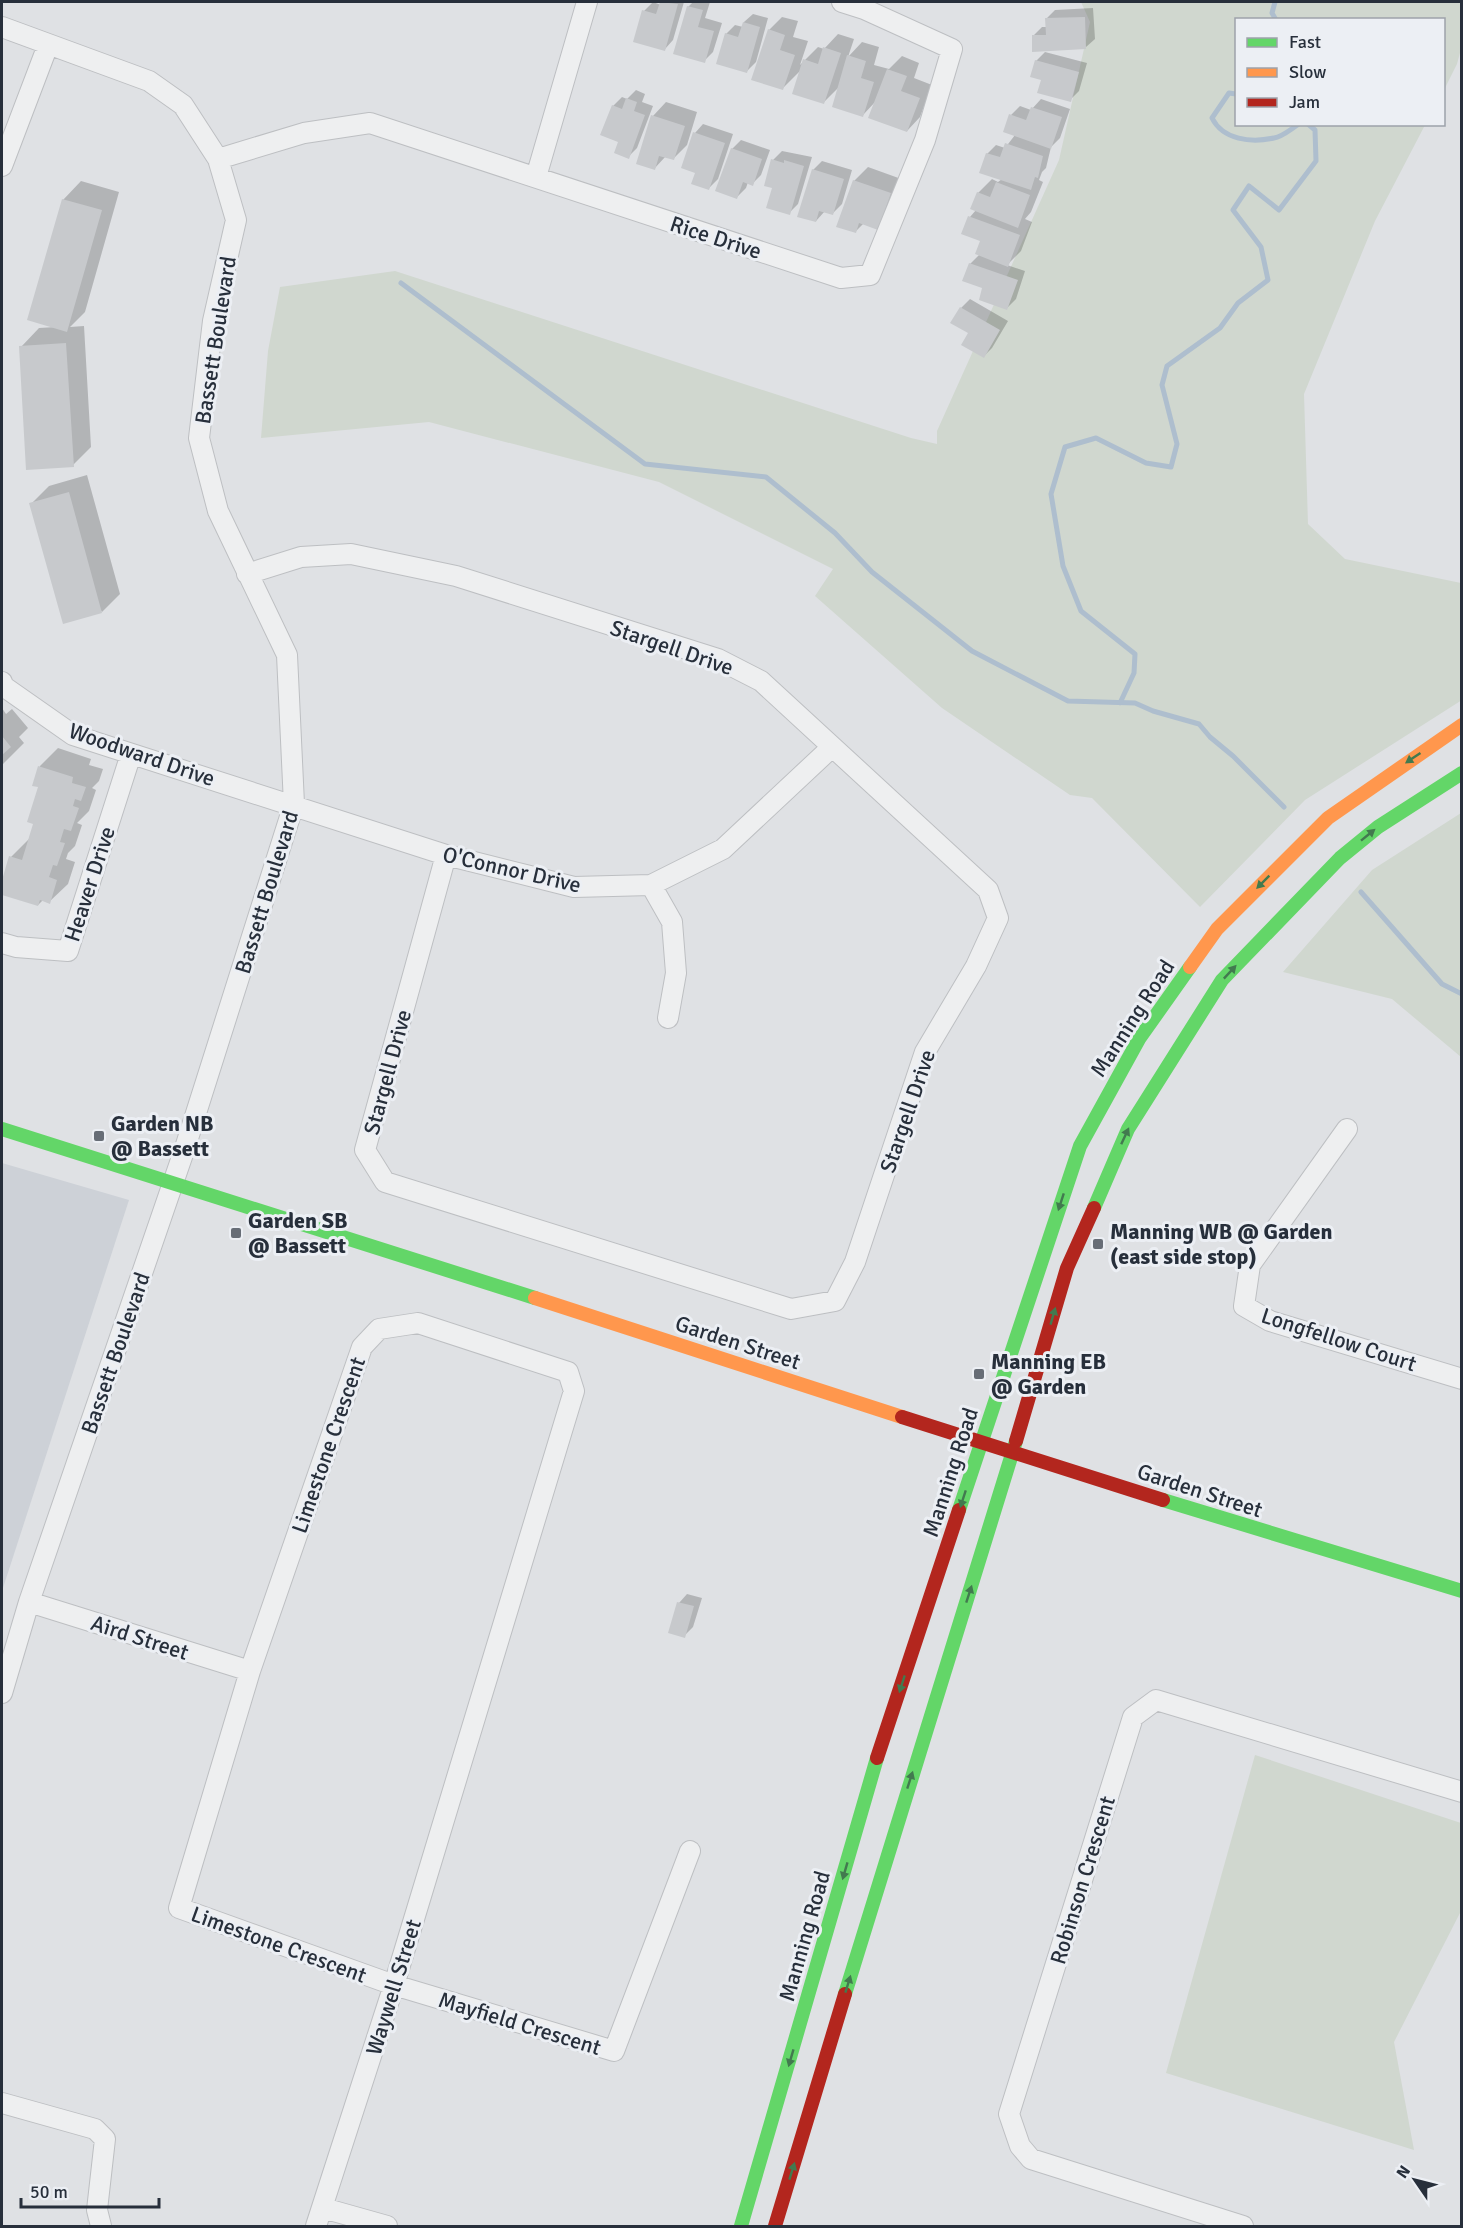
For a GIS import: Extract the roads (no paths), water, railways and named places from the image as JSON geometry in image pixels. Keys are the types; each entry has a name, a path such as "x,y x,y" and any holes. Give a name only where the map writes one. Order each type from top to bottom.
{"main road":[{"name":"Manning Road","path":"741,2226 876,1761 1080,1146 1139,1039 1216,929 1328,818 1461,725"},
{"path":"775,2226 892,1836 1013,1453 1067,1268 1128,1129 1222,980 1340,858 1378,827 1461,772"},
{"name":"Garden Street","path":"2,1130 174,1182 981,1443 1288,1540 1461,1591"}],"street":[{"path":"536,177 587,2"},
{"name":"Rice Drive","path":"219,159 304,133 370,123 841,278 870,275 925,140 951,49 864,9 842,2"},
{"name":"Bassett Boulevard","path":"2,27 149,81 183,105 219,159 236,220 213,321 199,438 218,510 287,655 294,804 174,1182 29,1602 2,1693"},
{"path":"2,166 48,45"},
{"name":"Stargell Drive","path":"247,574 301,556 351,554 456,576 718,659 761,681 988,890 998,918 976,966 925,1052 855,1262 835,1301 791,1309 385,1182 365,1150 446,855"},
{"name":"Woodward Drive","path":"2,682 3,686 73,735 294,804"},
{"name":"O'Connor Drive","path":"294,804 446,855 574,887 651,885 723,849 832,747"},
{"name":"Heaver Drive","path":"2,942 16,947 68,951 132,754"},
{"path":"651,885 672,922 676,973 668,1018"},
{"name":"Longfellow Court","path":"1347,1130 1250,1265 1244,1306 1270,1322 1461,1379"},
{"name":"Limestone Crescent","path":"394,1985 179,1908 250,1671 362,1347 379,1329 418,1323 568,1372 574,1390 467,1746"},
{"name":"Aird Street","path":"29,1602 250,1671"},
{"name":"Robinson Crescent","path":"1243,2226 1031,2158 1020,2146 1009,2114 1133,1717 1156,1700 1461,1792"},
{"name":"Waywell Street","path":"320,2217 467,1746"},
{"name":"Mayfield Crescent","path":"394,1985 615,2051 690,1851"},
{"path":"2,2103 95,2129 105,2139 97,2210 101,2226"},
{"path":"320,2217 387,2226"}],"waterway":[{"path":"1275,2 1272,13 1275,18"},
{"path":"1235,94 1229,93 1212,118 1223,131 1230,135 1247,140 1265,139 1280,136 1296,126"},
{"path":"1120,703 1134,673 1135,654 1081,611 1063,566 1051,494 1065,447 1096,438 1146,463 1171,467 1177,444 1162,385 1167,366 1220,328 1238,303 1268,280 1261,247 1233,210 1249,186 1279,210 1316,161 1315,130 1310,126"},
{"path":"401,283 645,464 766,477 835,533 872,572 972,651 1068,701 1135,703 1153,711 1199,724 1284,807"},
{"path":"1361,892 1442,984 1462,994"}],"place":[{"name":"Garden NB @ Bassett","path":"99,1136"},
{"name":"Garden SB @ Bassett","path":"236,1233"},
{"name":"Manning WB @ Garden (east side stop)","path":"1098,1244"},
{"name":"Manning EB @ Garden","path":"979,1374"}]}
